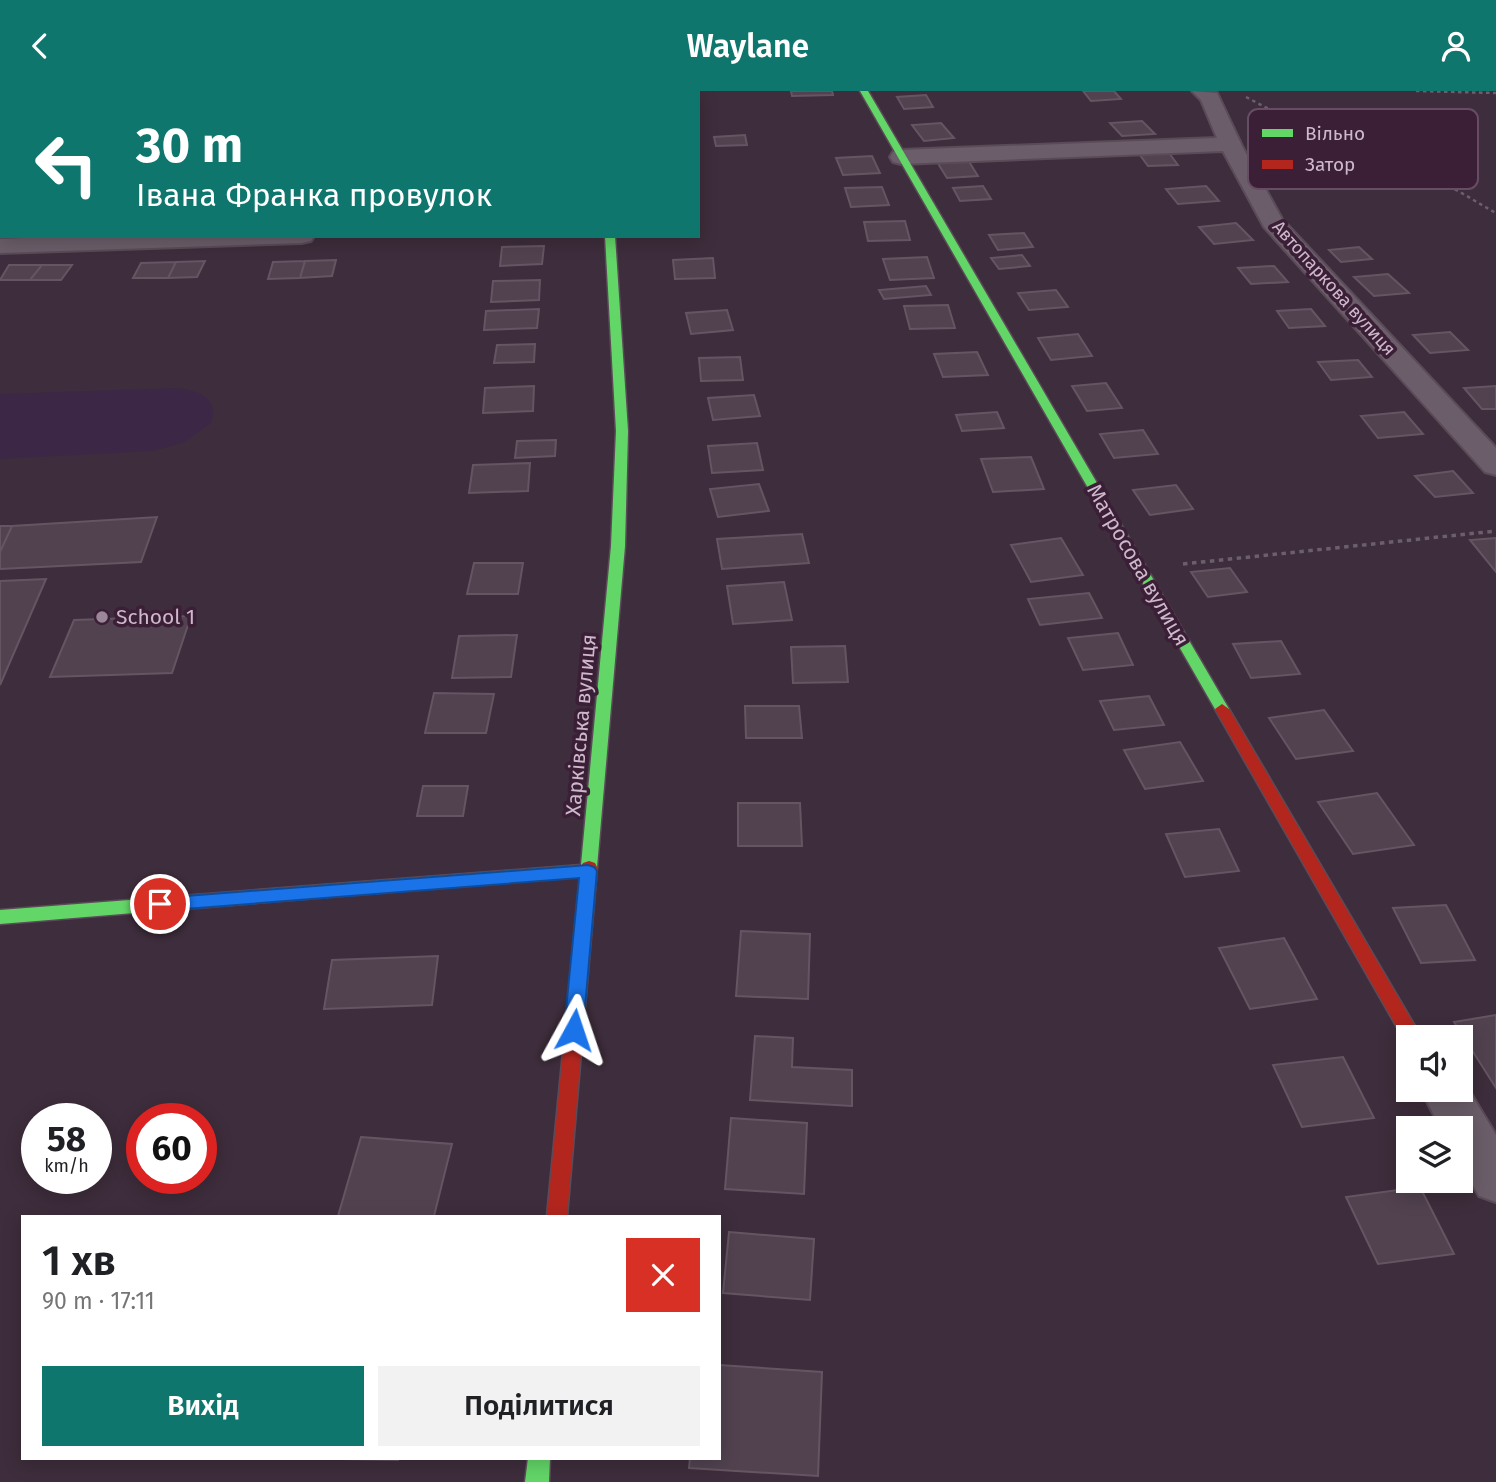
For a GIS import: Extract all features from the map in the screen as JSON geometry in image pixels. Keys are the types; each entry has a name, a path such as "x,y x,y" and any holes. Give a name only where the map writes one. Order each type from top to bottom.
{"street":[{"name":"Матросова вулиця","path":"864,91 1405,1025"},
{"name":"Автопаркова вулиця","path":"1202,91 1210,97 1248,177"},
{"path":"901,157 1230,144"},
{"name":"Автопаркова вулиця","path":"1254,189 1272,222 1496,466"},
{"path":"0,246 204,238"},
{"name":"Харківська вулиця","path":"557,1215 618,546 622,431 610,238"},
{"path":"0,917 588,871"},
{"path":"1451,1102 1496,1180"},
{"path":"537,1482 539,1460"}],"path":[{"path":"1416,91 1496,93"},
{"path":"1240,93 1270,109"},
{"path":"1230,144 1248,145"},
{"path":"1453,189 1496,213"},
{"path":"1140,568 1496,531"}],"shaded area":[{"path":"175,388 198,393 209,401 212,407 211,423 185,442 153,451 0,459 0,394"}],"building":[{"path":"791,91 832,91 833,95 792,96"},
{"path":"1083,91 1114,91 1121,99 1091,101"},
{"path":"926,95 933,107 904,109 897,97"},
{"path":"1142,121 1155,134 1122,136 1110,123"},
{"path":"941,123 954,138 924,141 912,125"},
{"path":"745,135 747,145 716,146 714,137"},
{"path":"1169,153 1178,165 1148,166 1140,155"},
{"path":"872,156 880,173 843,175 836,158"},
{"path":"968,160 978,176 947,178 937,162"},
{"path":"983,186 991,199 960,201 953,188"},
{"path":"1206,186 1219,201 1178,204 1166,189"},
{"path":"882,187 889,205 851,207 845,188"},
{"path":"905,221 910,240 868,241 864,222"},
{"path":"1236,223 1253,240 1214,244 1199,227"},
{"path":"1024,233 1033,247 998,250 989,235"},
{"path":"544,246 542,264 500,266 502,247"},
{"path":"1359,247 1372,259 1341,262 1329,250"},
{"path":"1022,255 1030,266 999,269 991,258"},
{"path":"927,257 934,278 890,280 883,259"},
{"path":"713,258 715,278 675,279 673,260"},
{"path":"336,260 332,276 300,278 305,261"},
{"path":"205,261 197,277 168,278 176,262"},
{"path":"305,261 300,278 268,279 273,262"},
{"path":"176,262 168,278 133,278 141,263"},
{"path":"9,265 42,265 30,280 0,280"},
{"path":"42,265 72,265 61,280 30,280"},
{"path":"1274,266 1288,282 1251,284 1238,268"},
{"path":"1388,274 1409,293 1374,296 1354,277"},
{"path":"540,280 539,300 491,302 493,281"},
{"path":"926,286 931,295 884,299 879,290"},
{"path":"1056,290 1068,307 1029,310 1018,293"},
{"path":"948,305 955,328 910,329 904,306"},
{"path":"539,309 537,328 484,330 486,311"},
{"path":"1311,309 1325,326 1289,328 1277,311"},
{"path":"727,310 733,330 691,334 686,313"},
{"path":"1450,332 1468,350 1430,353 1413,335"},
{"path":"1078,334 1092,356 1051,360 1038,338"},
{"path":"535,344 534,362 494,363 497,345"},
{"path":"977,352 988,375 943,377 934,354"},
{"path":"740,357 743,380 701,381 699,358"},
{"path":"1358,360 1372,377 1331,380 1318,362"},
{"path":"1106,383 1122,408 1087,411 1072,386"},
{"path":"534,386 533,411 483,413 485,388"},
{"path":"1496,386 1496,409 1482,409 1464,388"},
{"path":"754,395 760,416 713,420 708,398"},
{"path":"997,412 1004,428 962,431 956,415"},
{"path":"1404,412 1423,434 1378,438 1361,416"},
{"path":"1143,430 1158,454 1114,458 1100,434"},
{"path":"556,440 555,456 515,458 517,441"},
{"path":"757,443 763,470 712,473 708,446"},
{"path":"1031,457 1044,489 993,492 981,459"},
{"path":"530,463 528,491 469,493 473,465"},
{"path":"1453,471 1473,493 1435,497 1415,476"},
{"path":"759,484 769,511 718,517 710,489"},
{"path":"1176,485 1193,509 1150,515 1133,490"},
{"path":"157,517 141,562 0,569 0,552 12,526"},
{"path":"0,526 12,526 0,552"},
{"path":"802,534 809,563 722,569 717,539"},
{"path":"1061,538 1083,575 1031,582 1011,545"},
{"path":"1496,538 1496,572 1470,540"},
{"path":"474,563 523,563 518,594 467,594"},
{"path":"1230,568 1247,592 1208,597 1191,572"},
{"path":"46,579 0,685 0,581"},
{"path":"784,582 792,620 733,624 727,586"},
{"path":"1089,593 1102,618 1040,625 1028,599"},
{"path":"191,616 172,673 50,677 74,620"},
{"path":"1118,633 1133,665 1083,670 1068,638"},
{"path":"517,635 511,677 452,678 459,636"},
{"path":"1281,641 1300,674 1251,678 1233,644"},
{"path":"845,646 848,682 793,683 791,647"},
{"path":"434,693 494,694 486,733 425,733"},
{"path":"1149,696 1164,725 1114,730 1100,701"},
{"path":"745,706 799,706 802,738 746,738"},
{"path":"1324,710 1353,751 1296,759 1269,718"},
{"path":"1180,742 1203,781 1145,789 1124,750"},
{"path":"423,786 468,786 463,816 417,816"},
{"path":"1377,793 1414,845 1353,854 1318,802"},
{"path":"738,803 800,803 802,846 738,846"},
{"path":"1219,829 1239,871 1185,877 1166,834"},
{"path":"1446,905 1475,960 1421,963 1393,908"},
{"path":"741,931 810,934 808,999 736,996"},
{"path":"1284,938 1317,999 1250,1009 1219,948"},
{"path":"438,956 432,1005 324,1009 332,960"},
{"path":"1496,1015 1496,1088 1473,1052 1473,1025 1456,1025 1454,1022"},
{"path":"755,1036 793,1038 792,1067 852,1070 852,1106 750,1100"},
{"path":"1343,1057 1374,1118 1302,1127 1273,1065"},
{"path":"731,1118 807,1123 804,1194 725,1189"},
{"path":"361,1137 452,1144 434,1215 338,1215"},
{"path":"1396,1190 1396,1193 1423,1193 1454,1254 1378,1264 1346,1197"},
{"path":"729,1232 814,1239 810,1300 723,1293"},
{"path":"721,1365 822,1372 818,1476 689,1468 690,1460 721,1460"}],"traffic: fast":[{"path":"864,91 1222,709"},
{"path":"589,867 618,546 622,431 610,238"},
{"path":"0,917 588,871"},
{"path":"537,1482 539,1460"}],"traffic: jam":[{"path":"1222,709 1405,1025"},
{"path":"557,1215 589,867"}],"place":[{"name":"School 1","path":"102,617"}],"route":[{"path":"160,904 588,871 574,1030"}]}
